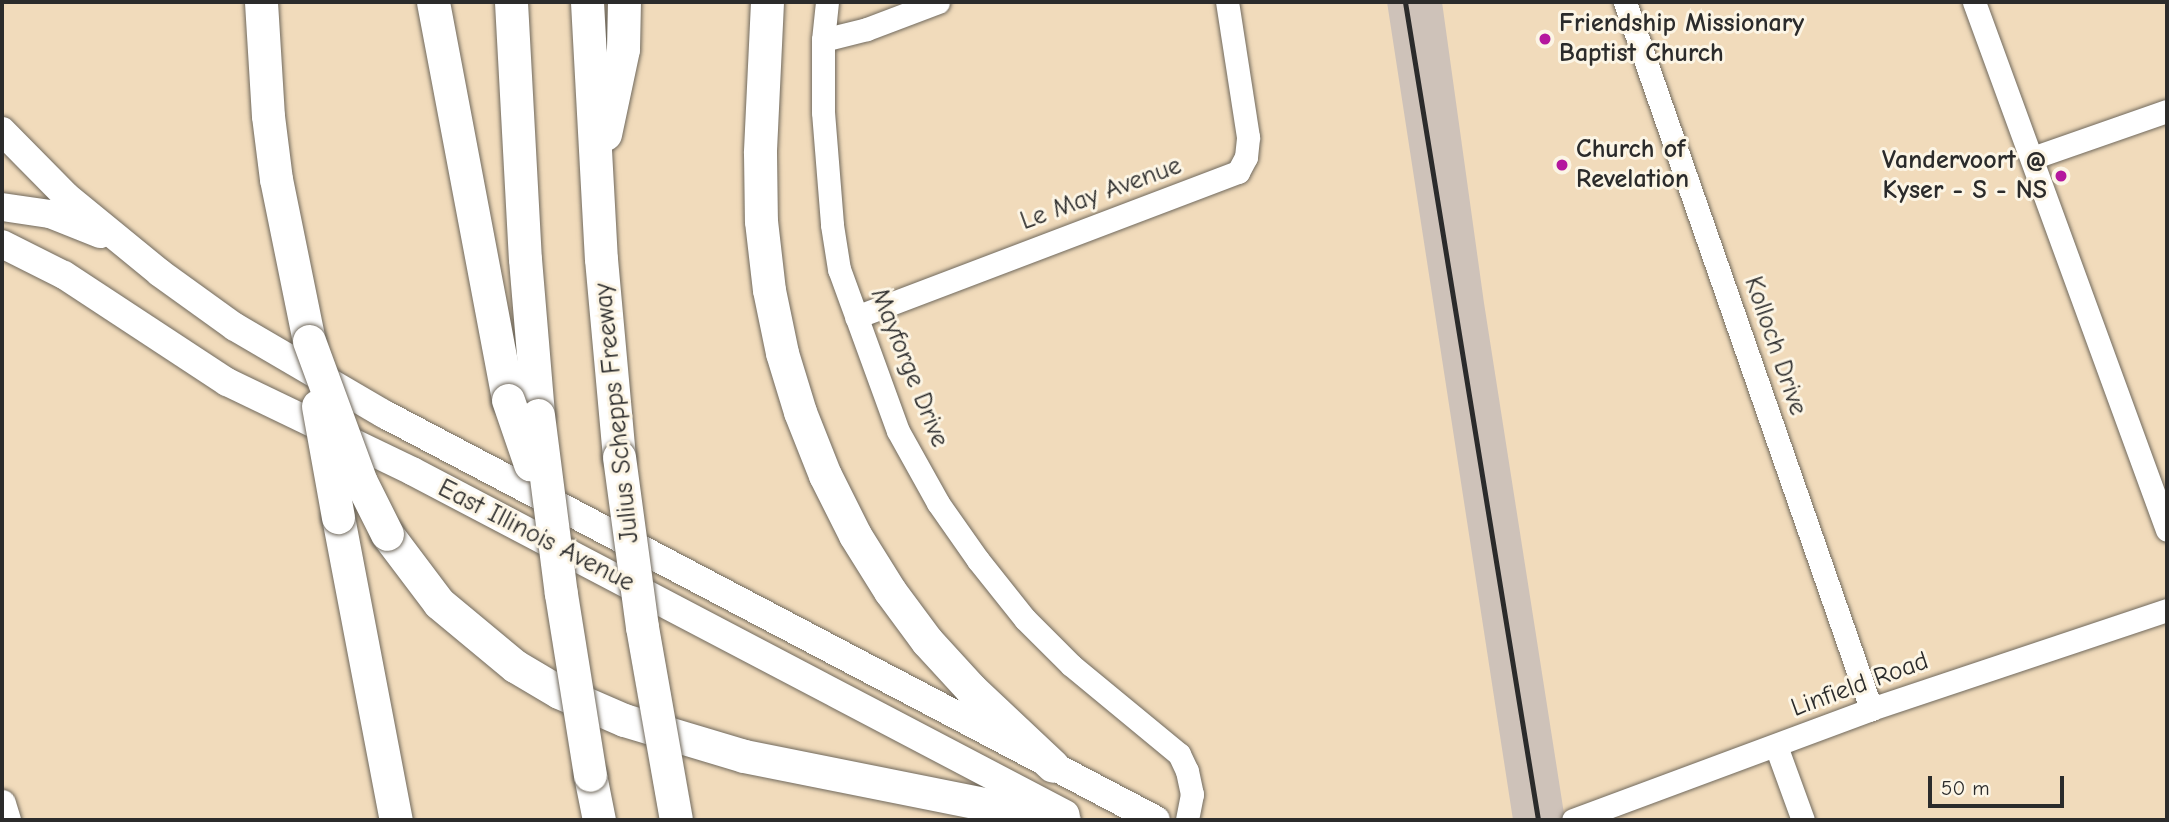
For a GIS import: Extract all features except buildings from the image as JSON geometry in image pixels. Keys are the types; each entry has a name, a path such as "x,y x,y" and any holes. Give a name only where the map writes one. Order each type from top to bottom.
{"highway":[{"path":"261,2 269,128 309,341 338,517 396,820"},
{"path":"433,2 508,400 551,525"},
{"path":"511,2 526,273 538,415 551,525 599,820"},
{"name":"Julius Schepps Freeway","path":"587,2 596,176 619,457 642,626 676,820"},
{"path":"596,176 624,49 624,2"},
{"path":"767,2 760,153 761,221 769,290 782,353 800,412 825,475 855,535 890,591 927,641 971,689 1053,766"},
{"path":"309,341 361,482 387,534 439,603 515,666 559,692 624,720 744,756 1064,820"}],"main road":[{"path":"2,131 66,196 125,244"},
{"path":"2,206 50,214 125,244"},
{"name":"East Illinois Avenue","path":"2,244 64,275 227,382 424,477 1076,820"},
{"name":"East Illinois Avenue","path":"125,244 235,327 384,414 1156,820"},
{"path":"2,263 64,275"},
{"path":"2,804 8,820"}],"street":[{"name":"Mayforge Drive","path":"827,2 823,40 823,111 832,225 839,269 898,430 938,503 978,560 1025,619 1071,665 1178,754 1187,771 1192,794 1187,820"},
{"path":"823,40 867,29 938,2"},
{"name":"Le May Avenue","path":"856,317 1136,208 1224,180 1238,172 1246,157 1248,137 1227,2"},
{"name":"Kolloch Drive","path":"1625,2 1871,709"},
{"path":"1973,2 2167,530"},
{"path":"2032,158 2167,111"},
{"name":"Linfield Road","path":"1573,820 1871,709 2167,610"},
{"path":"1776,746 1802,820"}],"shaded area":[{"path":"1387,2 1442,2 1484,303 1565,820 1513,820"}],"railway":[{"path":"1405,2 1538,820"}],"place":[{"name":"Friendship Missionary Baptist Church","path":"1545,39"},
{"name":"Church of Revelation","path":"1562,165"},
{"name":"Vandervoort @ Kyser - S - NS","path":"2061,176"}]}
